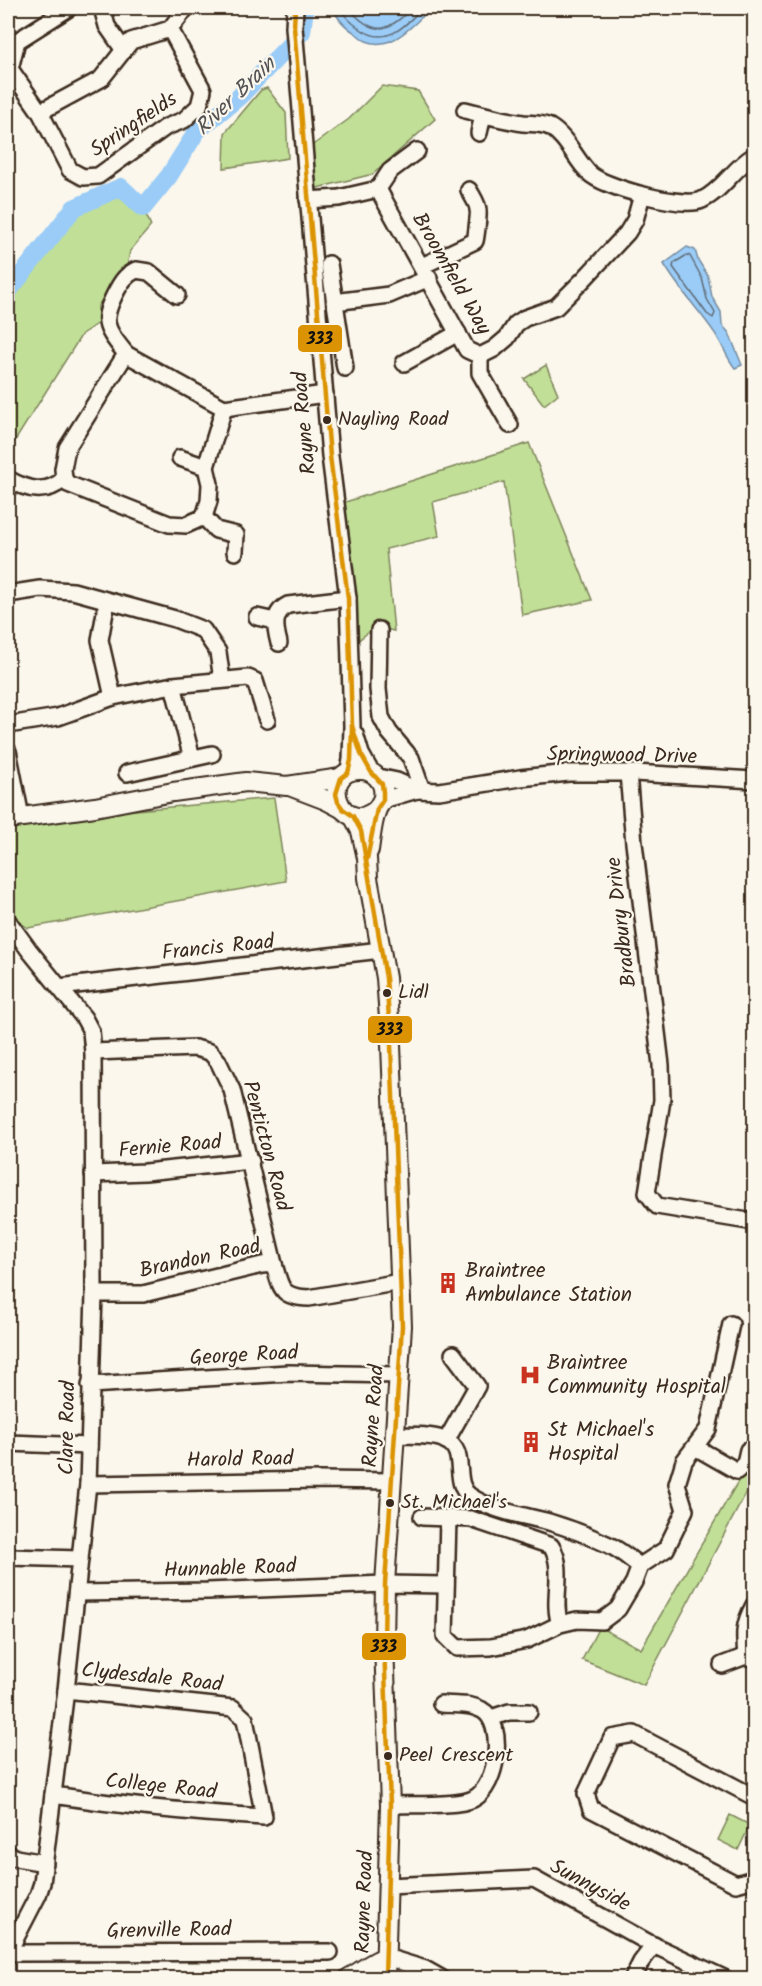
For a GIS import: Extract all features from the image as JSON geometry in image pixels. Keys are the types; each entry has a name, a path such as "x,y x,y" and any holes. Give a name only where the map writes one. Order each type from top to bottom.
{"main road":[{"path":"287,786 344,776 355,770 374,775"},
{"name":"Rayne Road","path":"367,858 380,804 382,784 374,775"},
{"name":"Rayne Road","path":"344,776 336,794 338,802 361,831 386,978 391,1045 402,1326 385,1584 384,1645 390,1805 385,1978"},
{"path":"14,818 246,782 287,786 326,800 348,812 366,816 380,804"},
{"path":"354,1976 374,1961 386,1957"},
{"path":"354,1976 380,1978"}],"street":[{"name":"Springfields","path":"69,8 17,41 10,69 40,112 70,170 83,177 98,176 166,127 184,120 200,106 203,90 170,29"},
{"path":"102,8 107,26 123,49"},
{"path":"40,112 101,79 131,41 170,29 186,8"},
{"name":"Rayne Road","path":"295,8 296,55 330,456 348,598 352,726 351,760 344,776"},
{"path":"465,110 524,123 541,123 552,128 599,181 642,195 676,202 701,201 754,156"},
{"path":"479,133 483,115"},
{"path":"308,200 339,198 378,189 390,171 417,151"},
{"name":"Broomfield Way","path":"378,189 467,350 480,357 494,350 507,338 516,324 525,318 556,307 584,279 627,233 635,220 642,195"},
{"path":"334,302 389,295 475,241 478,233 476,224 478,210 469,190"},
{"path":"328,264 345,368"},
{"path":"177,295 149,272 136,270 123,278 107,309 106,317 110,334 126,354 224,408 325,394"},
{"path":"404,363 458,333"},
{"path":"126,354 67,448 63,469 64,479 68,484 169,524 186,525 204,517 209,501 210,484 207,467 224,408"},
{"path":"480,357 480,373 510,425"},
{"path":"180,458 207,467"},
{"path":"8,479 34,490 57,485 64,479"},
{"path":"204,517 216,530 236,535 235,552"},
{"path":"8,594 40,589 73,591 175,619 203,630 218,652 222,680"},
{"path":"279,643 275,621 282,608 288,604 348,598"},
{"path":"107,601 100,640 113,697"},
{"path":"257,617 275,621"},
{"path":"379,630 378,690 381,717 389,732 411,758 420,790"},
{"path":"8,725 58,717 113,697 173,685 248,678 255,681 267,720"},
{"path":"173,685 192,758"},
{"name":"Rayne Road","path":"352,726 362,754 374,775"},
{"path":"8,751 14,818"},
{"path":"127,773 212,754"},
{"name":"Springwood Drive","path":"374,775 420,790 439,791 569,773 628,773 754,780"},
{"name":"Bradbury Drive","path":"628,773 634,843 661,1065 662,1100 647,1193 657,1206 754,1222"},
{"name":"Springwood Drive","path":"380,804 420,790"},
{"name":"Clare Road","path":"8,921 84,1018 91,1031 94,1294 88,1484 45,1863 38,1894 8,1952"},
{"name":"Francis Road","path":"60,987 381,950"},
{"name":"Penticton Road","path":"93,1052 182,1047 210,1052 224,1072 232,1090 274,1264"},
{"name":"Fernie Road","path":"93,1174 145,1172 250,1161"},
{"name":"Brandon Road","path":"94,1294 143,1294 274,1264 282,1290 287,1295 295,1297 309,1298 400,1282"},
{"path":"448,1518 445,1636 457,1648 491,1647 527,1640 560,1624 577,1620 602,1621 618,1609 634,1582 640,1566 666,1549 686,1510 677,1484 684,1461 708,1429 726,1331"},
{"path":"446,1441 477,1386 453,1354"},
{"name":"George Road","path":"90,1385 288,1373 400,1375"},
{"path":"395,1435 436,1438 453,1445 459,1455 461,1480 467,1494 476,1500 611,1545 640,1566"},
{"path":"8,1443 89,1446"},
{"path":"695,1447 737,1471 745,1463 748,1450"},
{"name":"Harold Road","path":"88,1484 392,1481"},
{"path":"422,1517 471,1520 551,1546 558,1556 556,1614 560,1624"},
{"path":"8,1557 80,1560"},
{"name":"Hunnable Road","path":"77,1593 219,1591 385,1584 446,1586"},
{"path":"722,1665 750,1657 744,1636 745,1621 754,1605"},
{"name":"Clydesdale Road","path":"66,1690 233,1708 245,1719 264,1817"},
{"path":"390,1805 460,1802 474,1799 484,1788 496,1761 492,1718 482,1710 469,1706 441,1704"},
{"path":"492,1718 509,1712 529,1712"},
{"path":"754,1797 634,1734 612,1738 586,1794 591,1809 736,1884 754,1879"},
{"name":"College Road","path":"53,1795 116,1804 264,1817"},
{"path":"8,1853 16,1858 45,1863"},
{"name":"Sunnyside","path":"388,1887 534,1879 654,1945 724,1978"},
{"path":"633,1978 641,1962 654,1945"},
{"name":"Grenville Road","path":"8,1952 330,1952"},
{"path":"386,1957 425,1969 441,1978"},
{"path":"394,1978 424,1978"}],"green space":[{"path":"382,86 418,91 435,119 373,174 313,189 310,147 349,119"},
{"path":"267,88 286,113 288,158 224,168 225,133 261,90"},
{"path":"121,187 143,208 151,226 130,251 127,267 119,273 98,306 98,323 82,334 8,452 8,292 74,208"},
{"path":"546,365 558,394 544,405 524,379"},
{"path":"529,443 592,600 522,615 504,482 433,502 439,536 386,549 394,631 375,627 351,646 336,505"},
{"path":"274,798 286,881 28,928 8,914 8,821"},
{"path":"744,1471 754,1474 754,1478 644,1685 582,1660 599,1627 641,1649"},
{"path":"730,1815 750,1825 738,1850 718,1840"}],"water":[{"path":"334,8 431,8 402,34 385,43 376,43 365,40 348,28 339,19"},
{"path":"687,247 695,250 708,276 712,297 721,312 722,325 729,333 742,365 735,368 714,332 675,282 664,264"}],"waterway":[{"name":"River Brain","path":"8,292 74,208 121,187 143,208 169,176 197,131 240,96 302,32 305,8"}],"transit line":[{"name":"333","path":"295,8 294,27 330,456 348,598 351,760 348,773 341,778 336,794 338,802 353,816 361,831 386,978 391,1045 402,1326 385,1584 384,1645 390,1805 385,1978"},
{"name":"333","path":"352,726 361,754 371,772 382,784 383,792 383,800 377,809 367,859"}],"place":[{"name":"Nayling Road","path":"327,420"},
{"name":"Lidl","path":"387,993"},
{"name":"Braintree Ambulance Station","path":"448,1283"},
{"name":"Braintree Community Hospital","path":"530,1375"},
{"name":"St Michael's Hospital","path":"531,1442"},
{"name":"St. Michael's","path":"390,1503"},
{"name":"Peel Crescent","path":"388,1756"}]}
